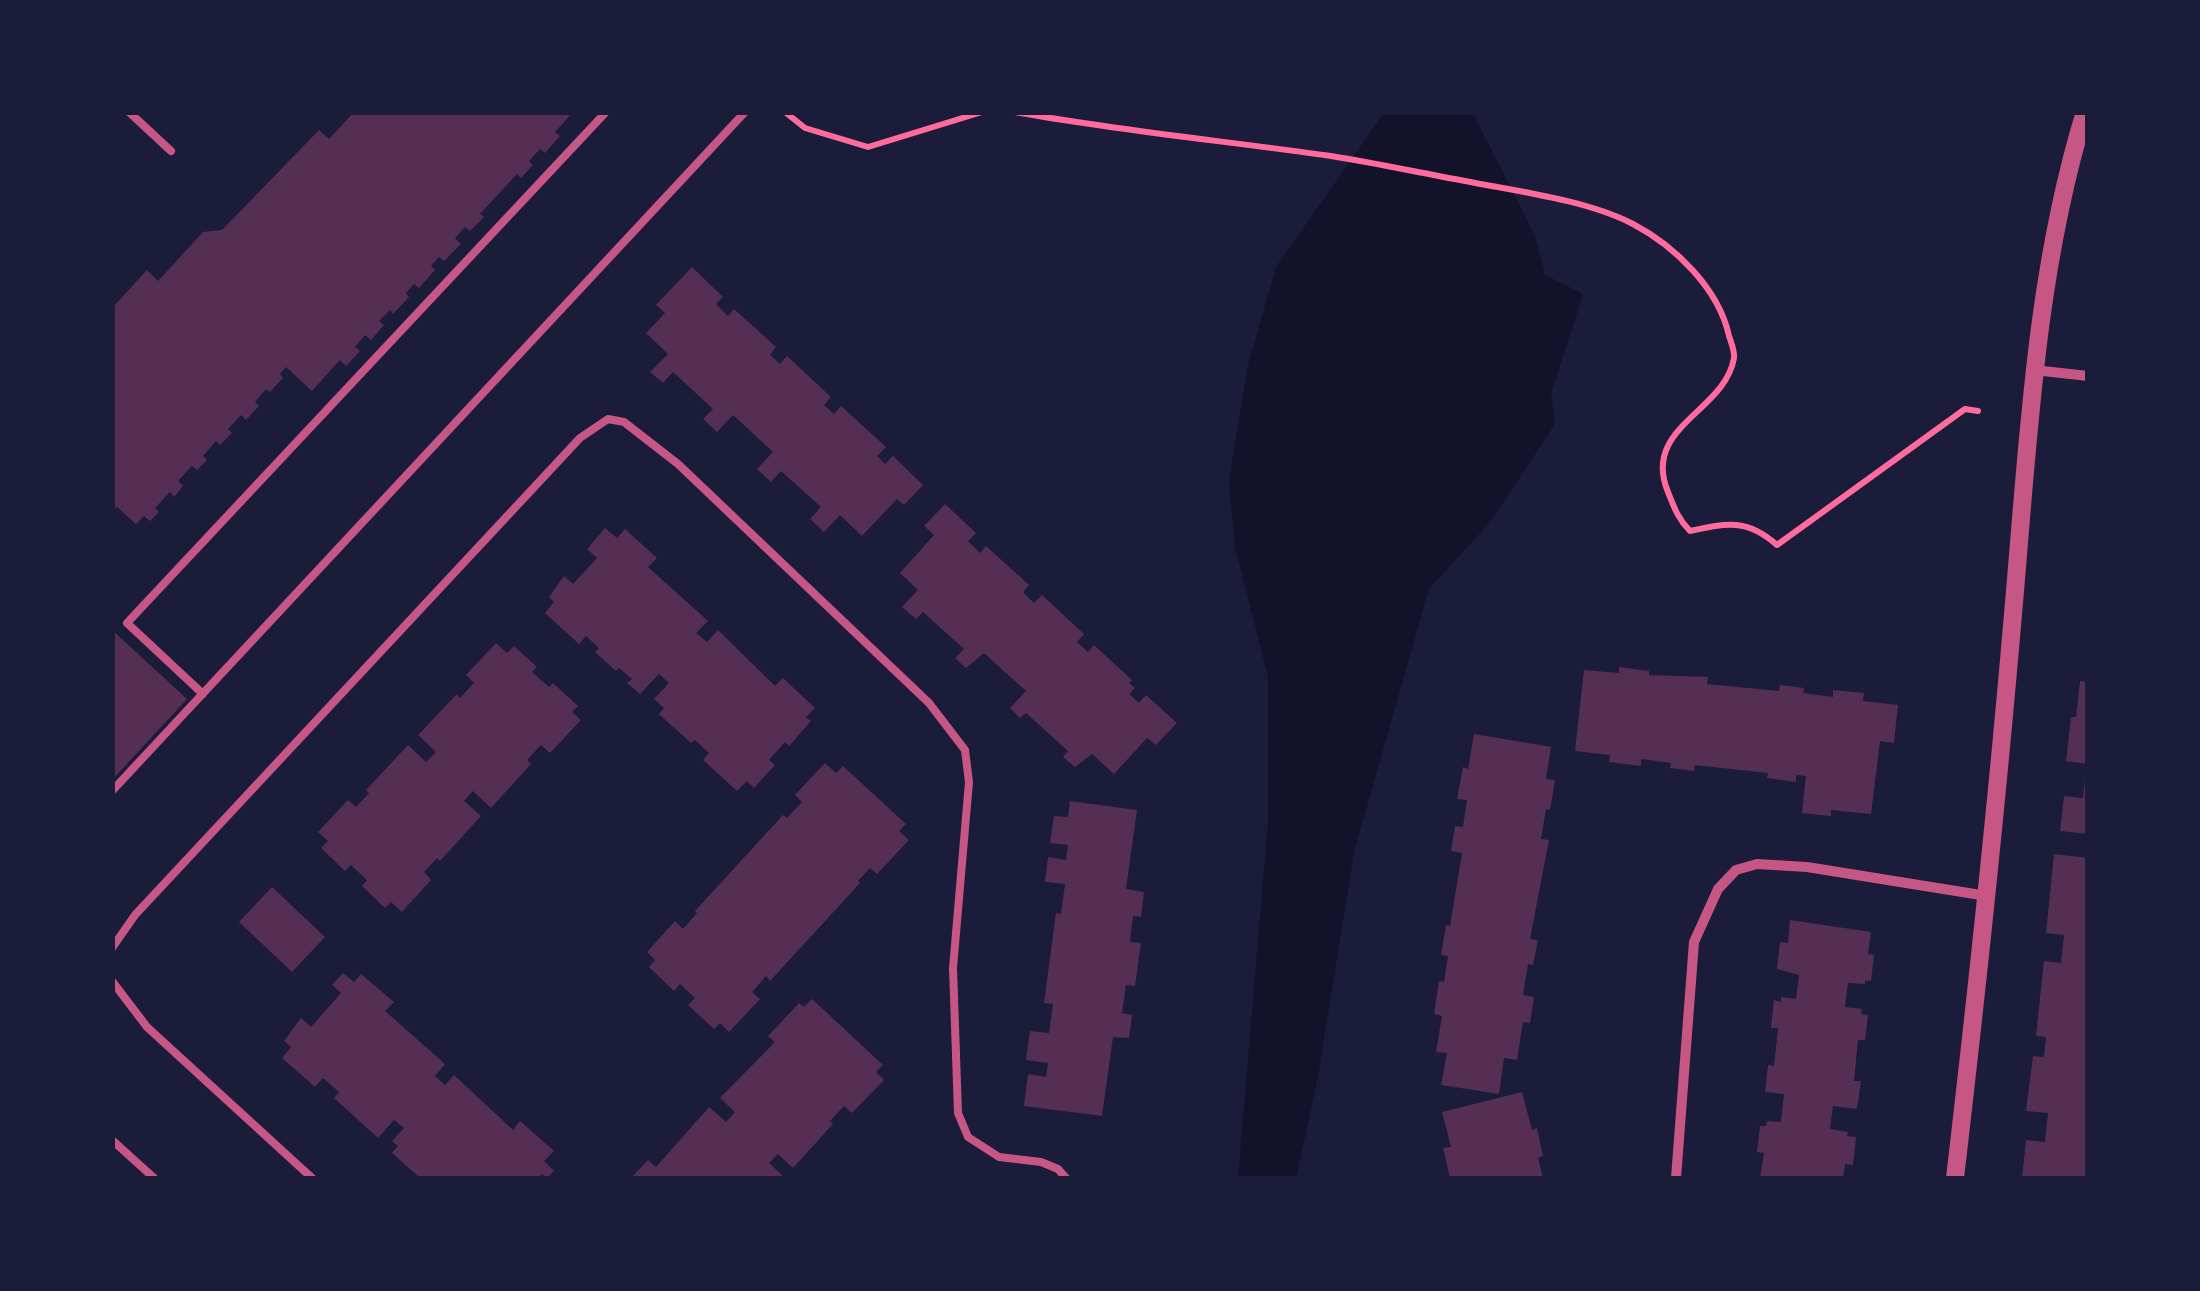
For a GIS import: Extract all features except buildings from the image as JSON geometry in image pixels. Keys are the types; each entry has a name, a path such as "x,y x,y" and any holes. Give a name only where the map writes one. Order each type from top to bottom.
{"street":[{"path":"1955,1178 1988,896 2034,370 2065,178 2085,112"},
{"path":"2034,370 2088,376"},
{"path":"1676,1178 1694,942 1718,889 1736,870 1757,864 1807,867 1988,896"}],"lane":[{"path":"129,112 171,151"},
{"path":"203,694 127,623 606,112"},
{"path":"112,791 745,112"},
{"path":"112,948 135,915 580,438 608,419 624,422 678,464 929,703 965,750 968,782 953,968 958,1113 968,1137 999,1157 1041,1162 1058,1169 1066,1178"},
{"path":"112,981 147,1027 312,1178"},
{"path":"112,1140 154,1178"}],"path":[{"path":"785,112 805,128 868,147 982,112"},
{"path":"1015,112 1335,157 1547,196 1629,222 1656,237 1688,265 1726,323 1734,357 1722,382 1674,433 1663,457 1663,479 1680,521 1690,530 1726,523 1759,529 1777,544 1965,410 1978,410"}],"shaded area":[{"path":"1384,113 1473,113 1535,236 1545,275 1583,294 1551,394 1555,424 1491,521 1429,589 1354,852 1318,1077 1296,1178 1238,1178 1268,821 1268,677 1235,547 1229,481 1248,365 1276,267"}]}
